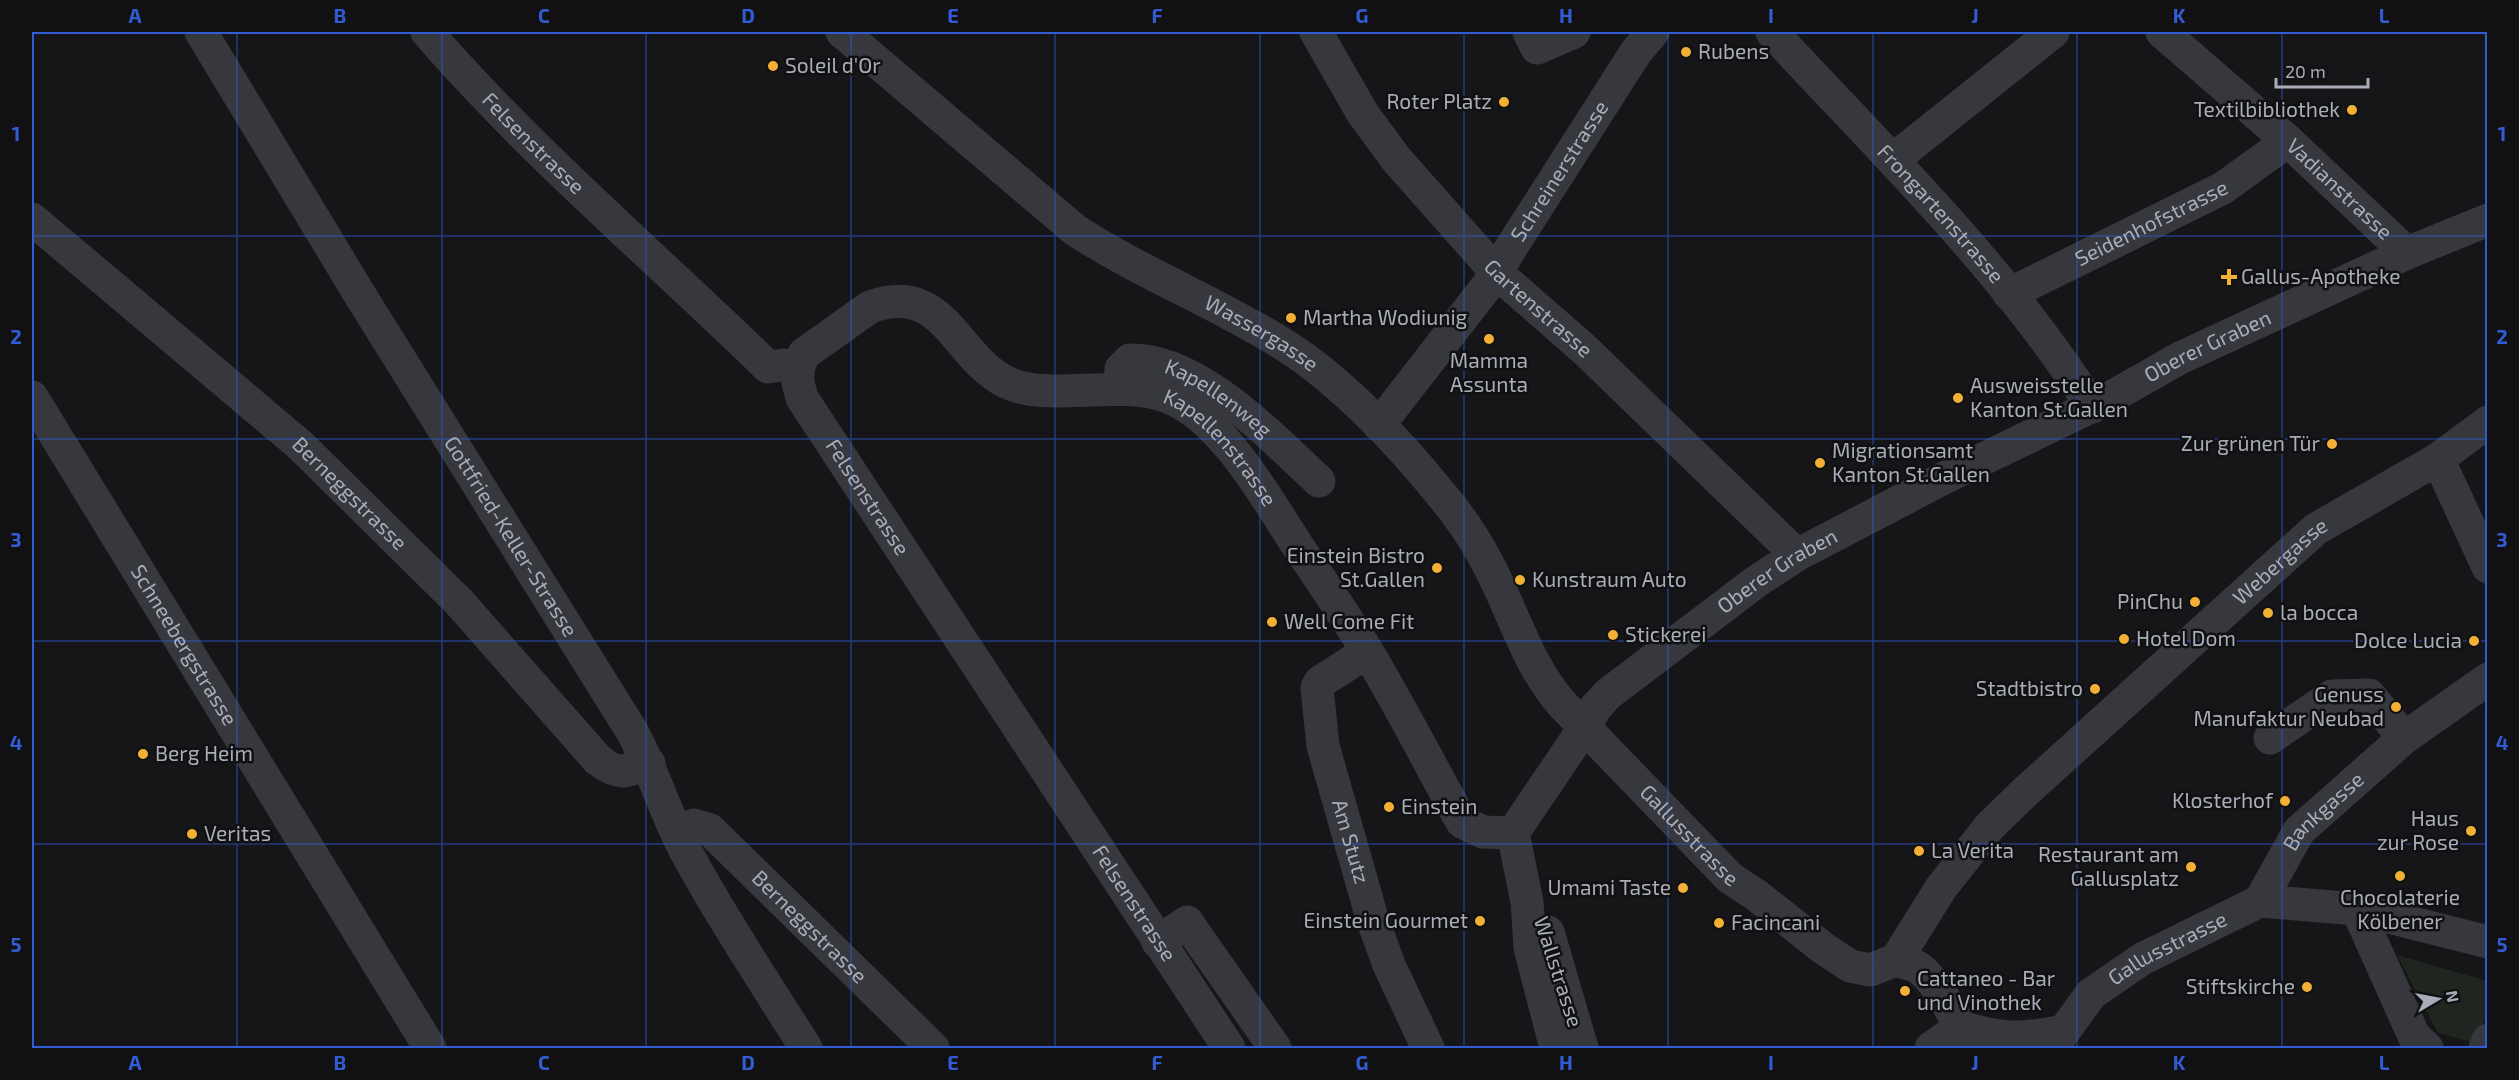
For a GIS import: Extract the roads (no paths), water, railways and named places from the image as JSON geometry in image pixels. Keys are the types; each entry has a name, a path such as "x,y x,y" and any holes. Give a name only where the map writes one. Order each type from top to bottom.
{"street":[{"name":"Gottfried-Keller-Strasse","path":"201,32 354,285 600,678 649,763 677,832 707,889 806,1048"},
{"name":"Felsenstrasse","path":"427,32 453,62 542,151 768,367 783,365 798,368 798,383 802,398 1228,1048"},
{"name":"Wassergasse","path":"842,32 1075,230 1113,254 1219,306 1288,347 1379,424 1461,519 1488,564 1546,685 1584,728"},
{"name":"Gartenstrasse","path":"1316,32 1364,114 1390,151 1431,201 1497,273 1585,350 1797,555"},
{"path":"1533,40 1574,32"},
{"path":"1894,159 2053,32"},
{"name":"Vadianstrasse","path":"2162,32 2288,141 2407,254"},
{"name":"Frongartenstrasse","path":"1774,33 1894,159 1974,250 2076,382 2092,407"},
{"name":"Schreinerstrasse","path":"1379,424 1497,273 1507,254 1646,48"},
{"name":"Seidenhofstrasse","path":"2009,294 2223,188 2288,141"},
{"name":"Berneggstrasse","path":"32,219 300,446 459,602 598,760 618,772 628,771 649,763"},
{"name":"Oberer Graben","path":"1584,728 1596,707 1608,694 1757,581 1797,555 1944,478 2092,407 2180,358 2487,220"},
{"name":"Kapellenstrasse","path":"798,368 804,354 870,307 883,303 903,302 921,305 932,310 942,318 978,361 994,375 1009,383 1043,389 1120,388 1168,397 1205,420 1220,435 1281,520 1367,652 1462,822 1483,831 1513,833"},
{"name":"Kapellenweg","path":"1120,388 1121,369 1130,360 1143,360 1194,378 1226,398 1319,481"},
{"name":"Schneebergstrasse","path":"32,396 430,1048"},
{"name":"Webergasse","path":"1896,960 1941,888 1990,826 2034,783 2311,533 2438,459 2487,422"},
{"path":"2438,459 2487,567"},
{"name":"Am Stutz","path":"1367,652 1320,682 1317,688 1323,746 1372,921 1389,965 1428,1048"},
{"name":"Bankgasse","path":"2260,901 2299,831 2404,738 2487,679"},
{"path":"2270,738 2332,696 2369,695 2404,738"},
{"path":"1556,1048 1530,948 1527,902 1513,833 1584,728"},
{"name":"Gallusstrasse","path":"1584,728 1730,878 1822,948 1850,966 1870,970 1896,960"},
{"name":"Berneggstrasse","path":"677,832 694,825 710,830 933,1048"},
{"path":"2260,901 2357,909 2487,942"},
{"name":"Gallusstrasse","path":"1966,1038 2039,1037 2057,1040 2091,994 2142,959 2260,901"},
{"name":"Wallstrasse","path":"1527,902 1539,909 1546,925 1582,1048"},
{"path":"2357,909 2414,1036 2427,1048"},
{"path":"1158,942 1187,922 1275,1048"},
{"path":"1896,960 1919,969 1942,996 1966,1038 1931,1048"},
{"path":"2485,1048 2487,1040"}],"place":[{"name":"Rubens","path":"1686,52"},
{"name":"Soleil d'Or","path":"773,66"},
{"name":"Roter Platz","path":"1504,102"},
{"name":"Textilbibliothek","path":"2352,110"},
{"name":"Gallus-Apotheke","path":"2229,277"},
{"name":"Martha Wodiunig","path":"1291,318"},
{"name":"Mamma Assunta","path":"1489,339"},
{"name":"Ausweisstelle Kanton St.Gallen","path":"1958,398"},
{"name":"Zur grünen Tür","path":"2332,444"},
{"name":"Migrationsamt Kanton St.Gallen","path":"1820,463"},
{"name":"Einstein Bistro St.Gallen","path":"1437,568"},
{"name":"Kunstraum Auto","path":"1520,580"},
{"name":"PinChu","path":"2195,602"},
{"name":"la bocca","path":"2268,613"},
{"name":"Well Come Fit","path":"1272,622"},
{"name":"Stickerei","path":"1613,635"},
{"name":"Hotel Dom","path":"2124,639"},
{"name":"Dolce Lucia","path":"2474,641"},
{"name":"Stadtbistro","path":"2095,689"},
{"name":"Genuss Manufaktur Neubad","path":"2396,707"},
{"name":"Berg Heim","path":"143,754"},
{"name":"Klosterhof","path":"2285,801"},
{"name":"Einstein","path":"1389,807"},
{"name":"Haus zur Rose","path":"2471,831"},
{"name":"Veritas","path":"192,834"},
{"name":"La Verita","path":"1919,851"},
{"name":"Restaurant am Gallusplatz","path":"2191,867"},
{"name":"Chocolaterie Kölbener","path":"2400,876"},
{"name":"Umami Taste","path":"1683,888"},
{"name":"Einstein Gourmet","path":"1480,921"},
{"name":"Facincani","path":"1719,923"},
{"name":"Stiftskirche","path":"2307,987"},
{"name":"Cattaneo - Bar und Vinothek","path":"1905,991"}]}
